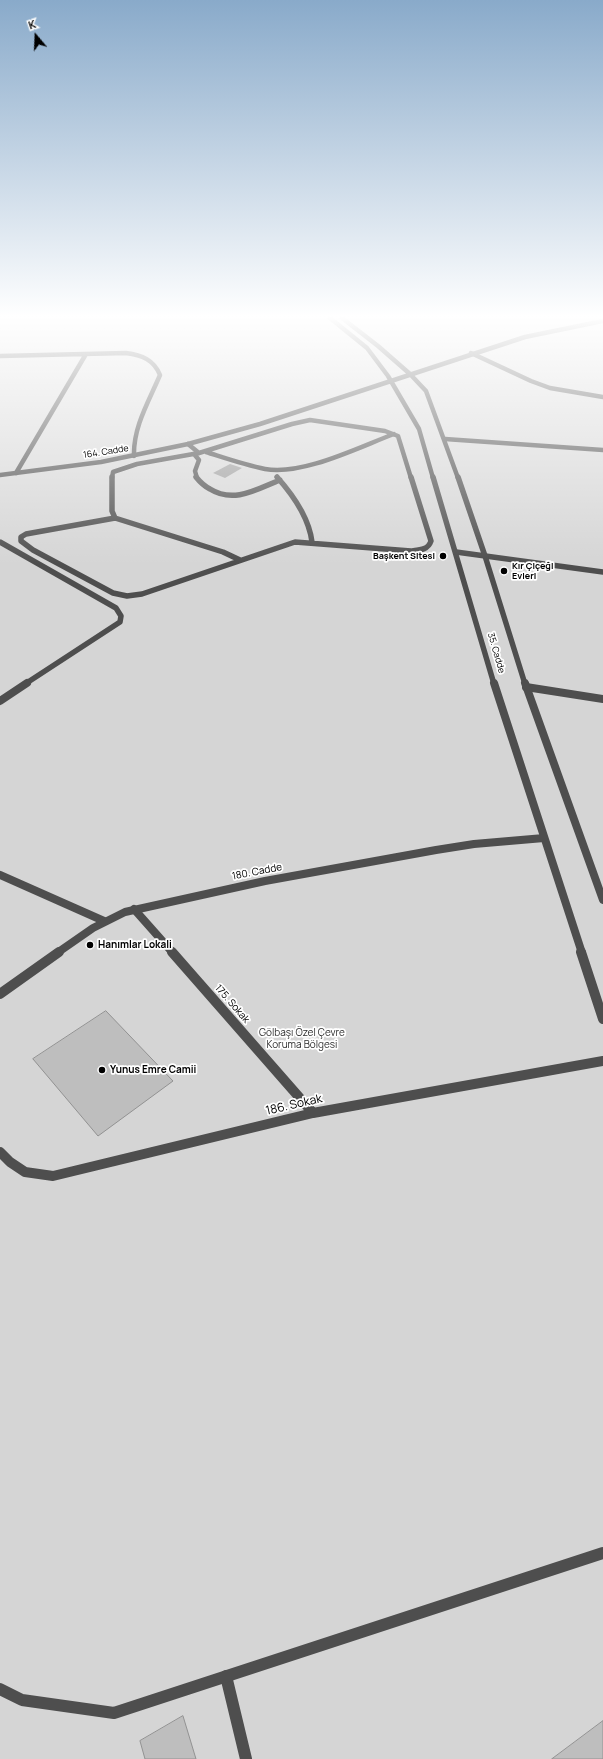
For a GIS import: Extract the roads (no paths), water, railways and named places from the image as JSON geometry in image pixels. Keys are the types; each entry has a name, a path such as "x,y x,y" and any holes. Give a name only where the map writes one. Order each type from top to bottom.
{"street":[{"path":"16,473 59,400"},
{"path":"134,456 134,439 150,400"},
{"name":"164. Cadde","path":"0,475 134,456 188,444 260,424 331,400"},
{"name":"35. Cadde","path":"404,400 419,428 491,674 603,1019"},
{"name":"35. Cadde","path":"430,400 445,439 485,556 526,687 603,900"},
{"path":"115,518 112,511 113,472 137,464 197,454 292,424 310,420 394,434 398,436 431,542 430,546 425,549 411,550 296,542 142,594 127,596 114,593 99,586 21,541 21,537 26,534 115,518 223,552 240,560"},
{"path":"205,451 266,469 289,470 306,467 394,434"},
{"path":"445,439 603,450"},
{"path":"188,444 197,454 199,460 195,471 197,478 202,484 217,495 232,497 247,494 280,480"},
{"path":"274,470 275,475 294,498 311,534 312,542"},
{"path":"0,542 116,608 120,612 122,618 120,622 0,701"},
{"path":"456,552 603,572"},
{"path":"526,687 603,699"},
{"name":"180. Cadde","path":"0,994 104,921 125,912 265,881 436,850 474,844 544,838"},
{"path":"0,875 104,921"},
{"name":"175. Sokak","path":"134,910 313,1113"},
{"name":"186. Sokak","path":"0,1152 10,1162 25,1172 53,1176 313,1113 603,1061"},
{"path":"0,1689 22,1700 114,1713 603,1553"},
{"path":"226,1676 246,1759"}],"place":[{"name":"Başkent Sitesi","path":"443,556"},
{"name":"Kır Çiçeği Evleri","path":"504,571"},
{"name":"Hanımlar Lokali","path":"90,945"},
{"name":"Yunus Emre Camii","path":"102,1070"}],"park label":[{"name":"Gölbaşı Özel Çevre Koruma Bölgesi","path":"302,1038"}]}
